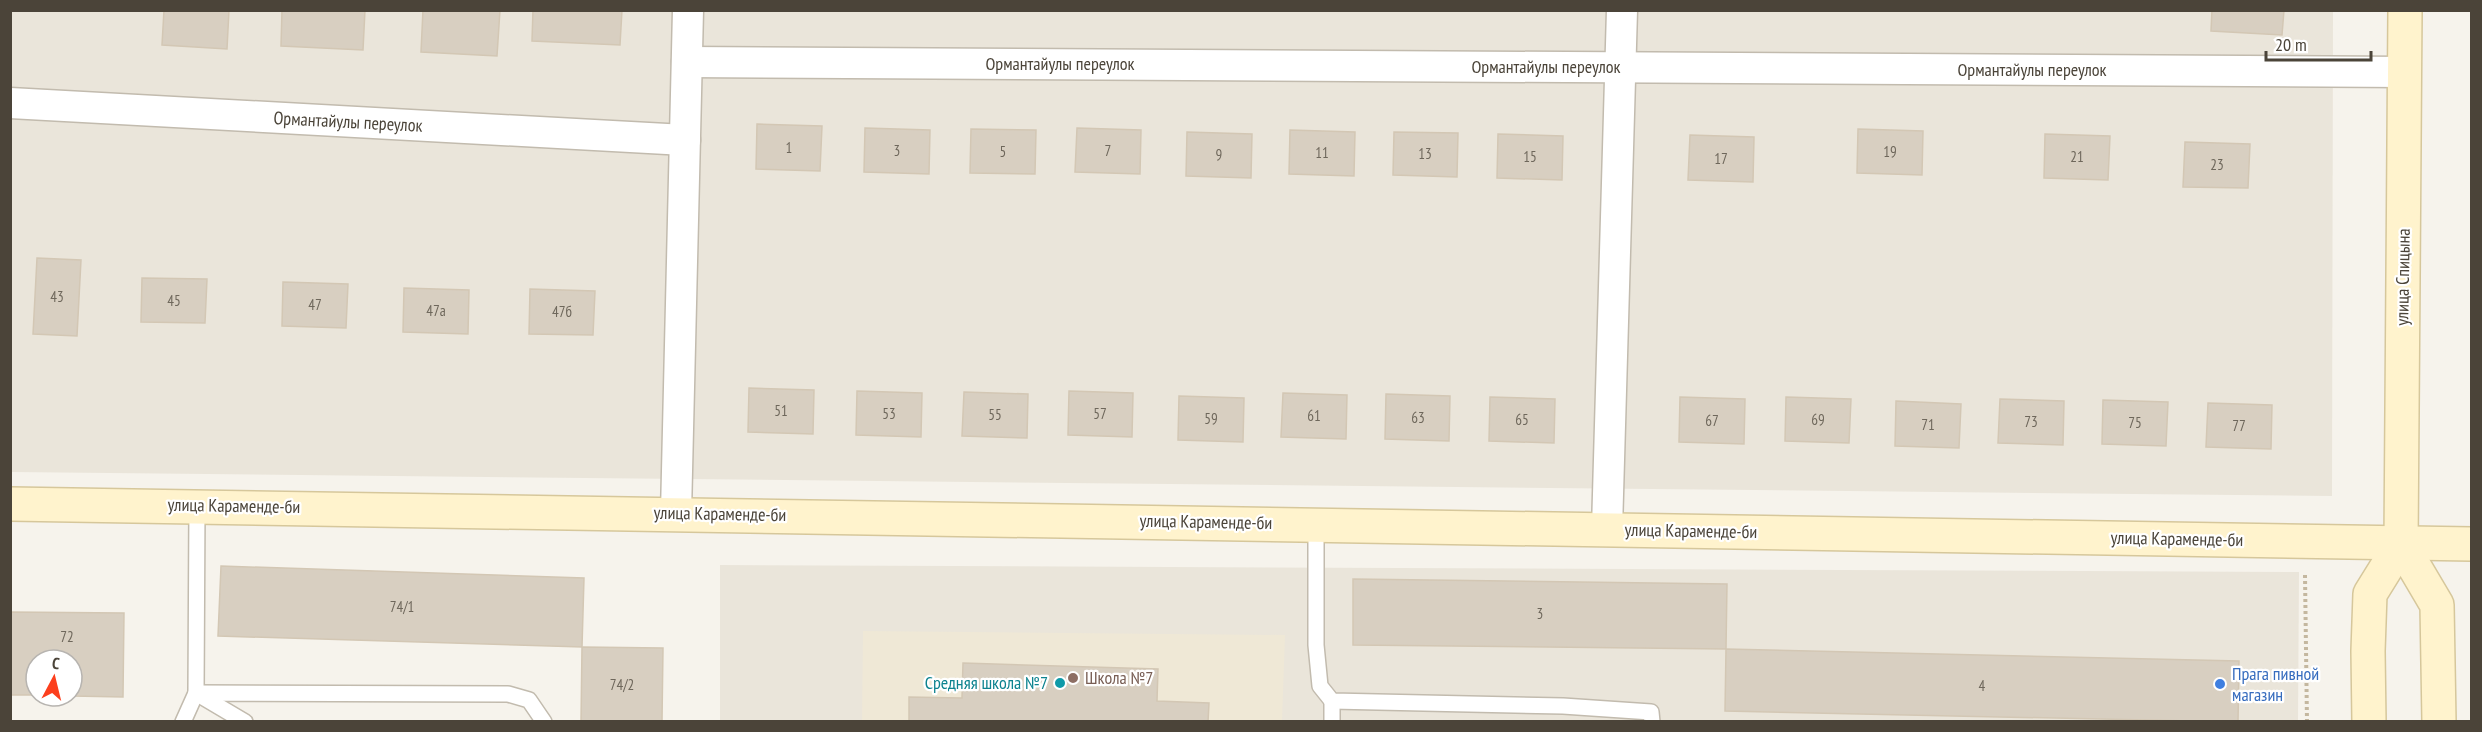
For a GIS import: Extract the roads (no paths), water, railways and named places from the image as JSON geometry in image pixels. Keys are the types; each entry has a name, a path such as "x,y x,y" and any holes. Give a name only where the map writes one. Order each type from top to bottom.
{"street":[{"path":"676,513 688,10"},
{"path":"1606,529 1622,10"},
{"name":"улица Спицына","path":"2401,544 2405,10"},
{"name":"Ормантайулы переулок","path":"687,62 2405,72"},
{"name":"Ормантайулы переулок","path":"10,103 685,140"},
{"name":"улица Караменде-би","path":"10,504 197,505 2472,544"},
{"path":"2369,722 2370,594 2401,544 2437,604 2439,722"}],"lane":[{"path":"183,722 196,693 197,505"},
{"path":"1316,524 1316,645 1320,686 1332,701 1332,722"},
{"path":"196,693 245,722"},
{"path":"196,693 508,694 529,700 544,722"},
{"path":"1332,701 1563,706 1652,712 1652,722"}],"place":[{"name":"Школа №7","path":"1073,678"},
{"name":"Средняя школа №7","path":"1060,683"},
{"name":"Прага пивной магазин","path":"2220,684"}]}
